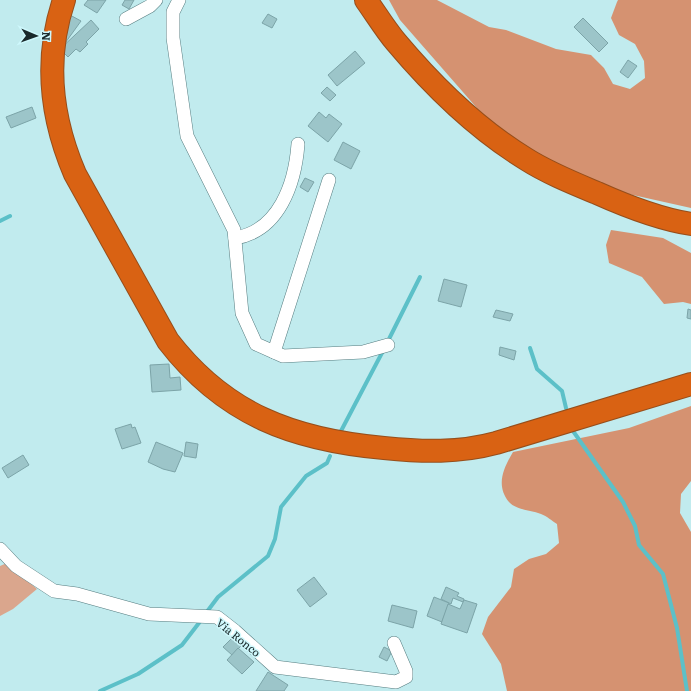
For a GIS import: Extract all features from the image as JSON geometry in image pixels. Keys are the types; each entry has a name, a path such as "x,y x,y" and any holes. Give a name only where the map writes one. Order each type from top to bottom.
{"highway":[{"path":"64,0 54,37 52,74 53,100 66,152 75,174 168,341 180,356 209,384 252,414 298,433 337,443 418,451 452,451 490,445 691,384"},
{"path":"366,0 395,41 423,72 466,114 526,159 565,179 629,207 691,224"}],"street":[{"path":"126,19 150,6 156,0"},
{"path":"179,0 173,12 172,38 187,136 234,230 242,313 256,344 283,356 363,352 388,345"},
{"path":"235,238 256,232 269,223 289,188 296,167 298,144"},
{"path":"274,352 329,180"},
{"name":"Via Ronco","path":"0,549 16,566 54,591 77,594 149,614 216,617 236,631 275,666 396,682 406,678 406,671 394,643"}],"shaded area":[{"path":"389,0 437,0 489,27 506,30 556,49 591,55 604,68 613,84 630,89 645,78 644,61 635,44 619,35 611,18 618,0 691,0 691,208 624,193 554,164 490,123 400,20"},
{"path":"611,230 663,238 691,253 691,304 683,302 664,304 642,277 609,263 606,245"},
{"path":"691,406 691,481 681,494 680,513 691,532 691,691 507,691 501,664 482,634 488,617 511,587 514,569 529,559 546,554 559,543 557,524 543,515 512,505 505,496 502,489 502,476 513,452 629,428"},
{"path":"7,563 37,589 13,609 0,616 0,566"}],"building":[{"path":"88,0 106,0 97,13 84,5"},
{"path":"125,0 134,0 129,9 122,5"},
{"path":"268,14 277,19 272,28 262,23"},
{"path":"70,15 81,21 63,46"},
{"path":"583,18 608,43 599,52 574,27"},
{"path":"91,20 99,29 86,42 88,44 80,52 76,49 68,57 60,49"},
{"path":"355,51 365,63 337,86 328,75"},
{"path":"628,60 637,66 628,78 620,72"},
{"path":"327,87 336,95 330,101 321,93"},
{"path":"32,107 36,118 11,128 6,117"},
{"path":"319,112 326,118 329,114 342,124 328,142 308,126"},
{"path":"343,142 360,151 351,169 334,160"},
{"path":"305,178 314,182 308,192 300,187"},
{"path":"444,279 467,285 461,307 438,301"},
{"path":"688,309 691,310 691,319 687,318"},
{"path":"496,310 513,314 510,321 493,317"},
{"path":"500,347 516,351 514,360 499,355"},
{"path":"169,364 170,378 180,377 181,390 152,392 150,365"},
{"path":"131,424 132,428 135,427 141,443 122,449 115,429"},
{"path":"156,442 183,453 175,472 163,469 148,462"},
{"path":"186,442 198,444 196,458 184,456"},
{"path":"23,455 29,465 8,478 2,468"},
{"path":"314,577 327,594 310,607 297,590"},
{"path":"446,587 459,593 457,596 464,599 463,602 453,598 451,604 441,599"},
{"path":"434,597 449,603 442,622 427,616"},
{"path":"464,600 477,604 467,633 441,624 448,604 460,609"},
{"path":"392,605 417,611 413,628 388,621"},
{"path":"234,636 243,644 232,655 223,647"},
{"path":"384,647 392,651 387,661 379,657"},
{"path":"238,648 254,662 242,674 227,660"},
{"path":"268,672 288,685 284,691 256,691"}],"waterway":[{"path":"0,221 10,216"},
{"path":"387,343 420,277"},
{"path":"530,348 537,369 562,391 566,408"},
{"path":"341,431 384,349"},
{"path":"573,431 623,502 635,526 639,545 663,574 677,628 687,691"},
{"path":"206,613 218,597 268,556 275,539 281,507 306,476 327,463 330,456"},
{"path":"100,691 138,674 182,645 202,619"}]}
